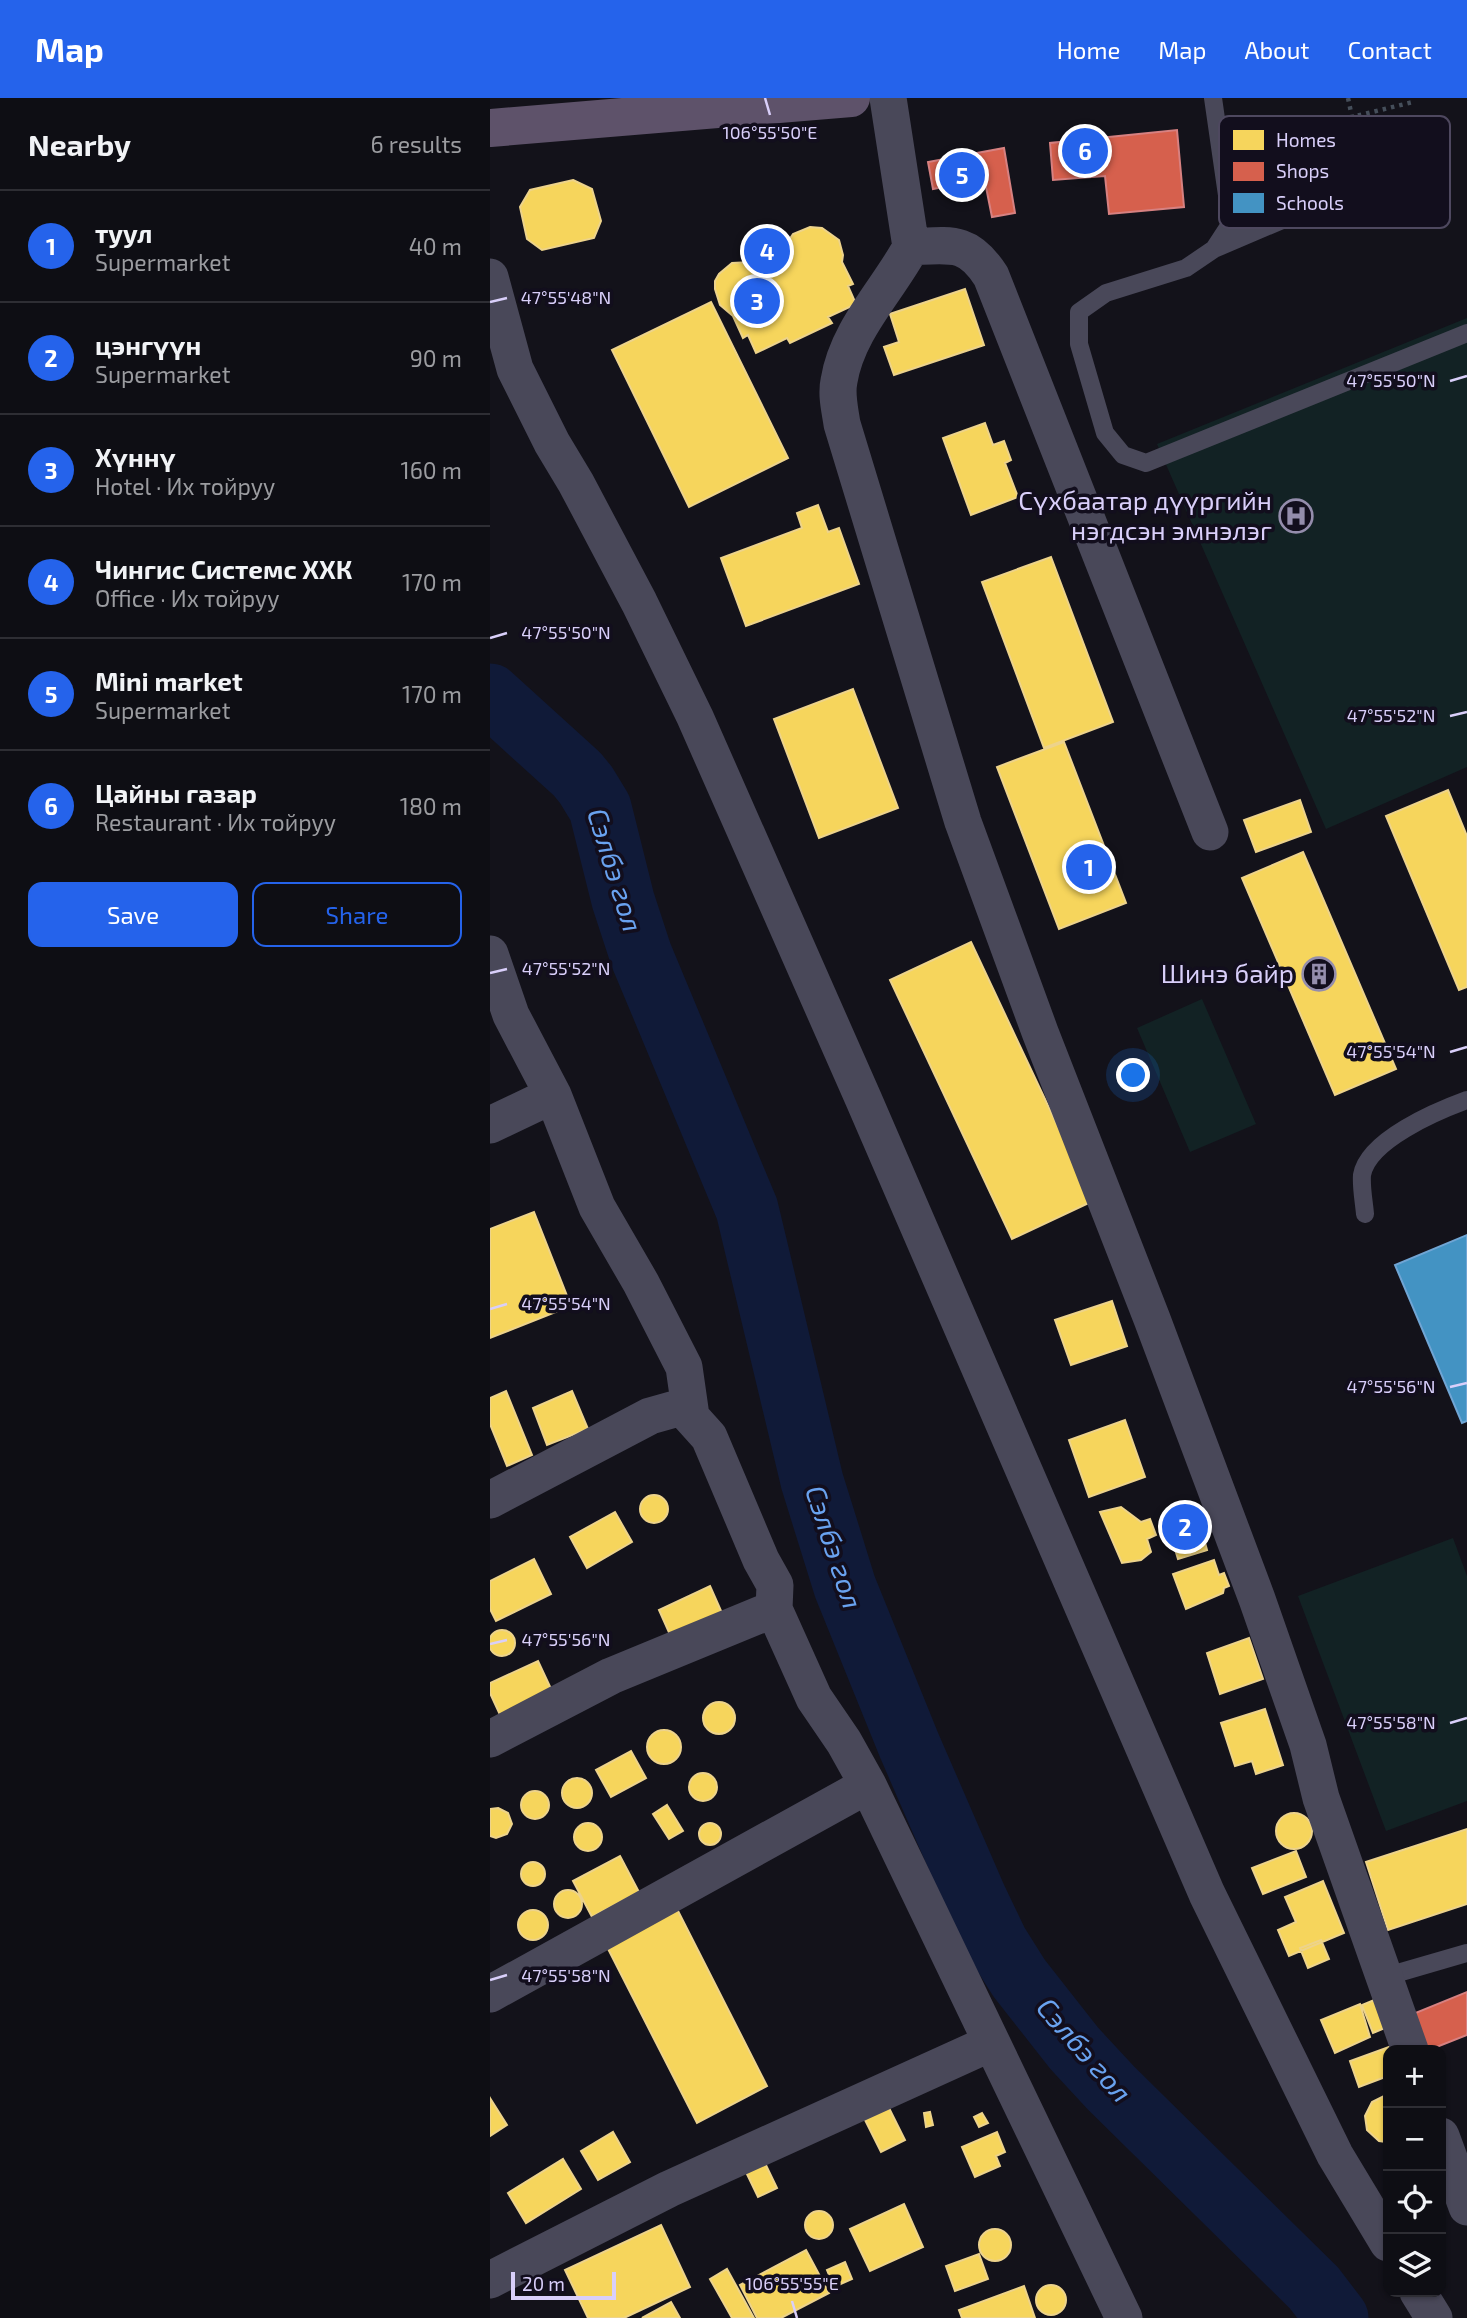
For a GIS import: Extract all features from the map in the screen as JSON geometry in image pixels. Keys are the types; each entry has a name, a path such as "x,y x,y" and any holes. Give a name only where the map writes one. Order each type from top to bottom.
{"main road":[{"path":"490,128 851,98"}],"street":[{"path":"888,98 911,247 852,341 843,364 838,383 838,401 845,435 963,822 1040,1032 1257,1599 1308,1745 1321,1798 1408,2045"},
{"path":"911,247 956,245 970,250 991,276 1210,832"},
{"path":"490,277 500,318 521,381 639,602 695,717 869,1110 1207,1894 1335,2155 1383,2235"},
{"path":"490,954 511,1015 553,1095 597,1207 641,1283 684,1367 691,1416"},
{"path":"490,1125 553,1095"},
{"path":"490,1500 650,1416 682,1407 709,1437 761,1560 775,1585 774,1609 814,1698 844,1742 868,1785 1124,2318"},
{"path":"490,1739 611,1676 774,1609"},
{"path":"490,1994 868,1785"},
{"path":"490,2280 669,2189 990,2043"},
{"path":"1446,2150 1467,2207"},
{"path":"1421,2297 1434,2318"}],"lane":[{"path":"1213,98 1219,140"},
{"path":"1213,248 1227,228"},
{"path":"1261,228 1213,248 1186,268 1106,293 1079,312 1079,344 1105,433 1123,455 1146,464 1467,333"},
{"path":"1365,1214 1362,1173 1385,1140 1467,1100"},
{"path":"1384,1977 1467,1953"}],"path":[{"path":"1348,98 1352,116"},
{"path":"1356,116 1413,102"}],"shaded area":[{"path":"1467,318 1467,767 1326,829 1157,444"},
{"path":"1202,999 1256,1124 1190,1152 1137,1028"},
{"path":"1453,1538 1467,1576 1467,1801 1386,1831 1298,1596"}],"building: Homes":[{"path":"573,180 592,189 601,221 594,238 542,250 527,239 520,207 530,190"},
{"path":"810,227 822,228 839,240 842,262 853,284 848,286 856,304 828,317 832,323 790,343 787,338 756,353 748,335 743,338 733,316 720,305 715,281 732,263 751,262 785,246 793,234"},
{"path":"965,289 984,345 894,375 884,347 899,342 890,314"},
{"path":"711,302 788,458 689,507 612,350"},
{"path":"985,423 993,445 1004,441 1011,460 1005,463 1018,497 971,515 943,438"},
{"path":"818,505 828,532 839,528 859,584 746,626 721,558 802,528 797,513"},
{"path":"1051,557 1113,722 1044,748 982,582"},
{"path":"853,689 898,808 819,838 774,719"},
{"path":"1064,742 1126,903 1059,929 997,767"},
{"path":"1448,790 1467,836 1467,987 1459,990 1386,816"},
{"path":"1300,800 1311,832 1256,852 1244,820"},
{"name":"Шинэ байр","path":"1303,852 1396,1069 1335,1095 1242,878"},
{"path":"971,942 1093,1201 1012,1239 890,980"},
{"path":"534,1212 571,1306 490,1338 490,1229"},
{"path":"1112,1301 1127,1346 1071,1365 1055,1320"},
{"path":"506,1391 532,1455 507,1466 490,1424 490,1398"},
{"path":"572,1391 588,1429 547,1445 533,1408"},
{"path":"1125,1420 1145,1477 1089,1497 1069,1440"},
{"path":"654,1495 664,1499 668,1509 664,1519 654,1523 644,1519 640,1509 644,1499"},
{"path":"1121,1507 1141,1522 1150,1519 1156,1535 1147,1539 1151,1552 1141,1560 1122,1563 1100,1512"},
{"path":"615,1512 632,1542 587,1568 570,1537"},
{"path":"1201,1527 1207,1550 1178,1559 1171,1536"},
{"path":"534,1559 551,1594 496,1621 490,1609 490,1581"},
{"path":"1214,1560 1219,1575 1224,1573 1229,1586 1224,1588 1223,1593 1186,1609 1173,1574"},
{"path":"710,1586 722,1613 671,1637 659,1610"},
{"path":"502,1630 511,1634 515,1643 511,1652 502,1656 493,1652 489,1643 493,1634"},
{"path":"1249,1638 1263,1679 1220,1694 1207,1653"},
{"path":"538,1661 553,1693 501,1717 490,1693 490,1683"},
{"path":"719,1702 730,1707 735,1718 730,1729 719,1734 708,1729 703,1718 708,1707"},
{"path":"1265,1709 1283,1765 1256,1774 1252,1761 1235,1766 1221,1723"},
{"path":"664,1730 676,1735 681,1747 676,1759 664,1764 652,1759 647,1747 652,1735"},
{"path":"631,1751 646,1778 611,1797 596,1770"},
{"path":"703,1773 713,1777 717,1787 713,1797 703,1801 693,1797 689,1787 693,1777"},
{"path":"577,1778 588,1782 592,1793 588,1804 577,1808 566,1804 562,1793 566,1782"},
{"path":"535,1791 545,1795 549,1805 545,1815 535,1819 525,1815 521,1805 525,1795"},
{"path":"667,1805 683,1831 669,1839 653,1814"},
{"path":"498,1808 508,1813 512,1824 507,1834 496,1838 490,1836 490,1809"},
{"path":"1294,1813 1306,1819 1312,1831 1306,1843 1294,1849 1282,1843 1276,1831 1282,1819"},
{"path":"588,1823 598,1827 602,1837 598,1847 588,1851 578,1847 574,1837 578,1827"},
{"path":"710,1823 718,1826 721,1834 718,1842 710,1845 702,1842 699,1834 702,1826"},
{"path":"1467,1829 1467,1904 1388,1930 1366,1862"},
{"path":"1296,1851 1306,1877 1263,1894 1252,1868"},
{"path":"620,1856 639,1892 592,1917 573,1881"},
{"path":"533,1862 544,1869 545,1874 538,1885 533,1886 522,1879 521,1874 528,1863"},
{"path":"1323,1881 1344,1933 1289,1956 1278,1930 1296,1922 1285,1897"},
{"path":"568,1890 578,1894 582,1904 578,1914 568,1918 558,1914 554,1904 558,1894"},
{"path":"676,1907 767,2086 697,2123 605,1943"},
{"path":"533,1910 544,1914 548,1925 544,1936 533,1940 522,1936 518,1925 522,1914"},
{"path":"1321,1940 1329,1959 1308,1968 1300,1948"},
{"path":"1374,2000 1385,2028 1373,2033 1362,2005"},
{"path":"1360,2004 1370,2037 1335,2053 1321,2020"},
{"path":"1383,2049 1383,2078 1359,2087 1350,2061"},
{"path":"1383,2096 1383,2141 1367,2130 1365,2116 1372,2102"},
{"path":"490,2098 507,2125 490,2136"},
{"path":"887,2104 905,2140 881,2152 863,2116"},
{"path":"930,2112 933,2125 926,2127 924,2113"},
{"path":"982,2113 988,2123 979,2127 974,2117"},
{"path":"613,2132 630,2162 598,2180 581,2151"},
{"path":"997,2132 1005,2152 996,2156 1000,2166 975,2177 962,2147"},
{"path":"563,2159 581,2189 526,2223 508,2193"},
{"path":"763,2159 777,2188 758,2197 744,2168"},
{"path":"904,2204 923,2247 870,2271 850,2229"},
{"path":"819,2211 829,2215 833,2225 829,2235 819,2239 809,2235 805,2225 809,2215"},
{"path":"661,2225 690,2287 624,2318 588,2318 565,2270"},
{"path":"995,2229 1006,2234 1011,2245 1006,2256 995,2261 984,2256 979,2245 984,2234"},
{"path":"806,2250 829,2293 781,2318 757,2318 740,2285"},
{"path":"979,2254 988,2279 955,2291 946,2266"},
{"path":"845,2262 852,2279 834,2287 827,2270"},
{"path":"727,2269 754,2318 732,2318 710,2279"},
{"path":"1051,2285 1062,2289 1066,2300 1062,2311 1051,2315 1040,2311 1036,2300 1040,2289"},
{"path":"1024,2286 1035,2318 962,2318 959,2310"},
{"path":"671,2302 680,2318 642,2318"}],"building: Shops":[{"path":"1177,130 1184,207 1109,214 1105,176 1053,180 1050,143"},
{"path":"1004,148 1015,213 992,217 985,182 979,180 933,189 928,162"},
{"path":"1467,1992 1467,2035 1442,2045 1419,2045 1408,2016"}],"building: Schools":[{"path":"1467,1235 1467,1421 1462,1423 1395,1265"}],"waterway":[{"name":"Сэлбэ гол","path":"490,695 577,774 600,808 623,900 641,955 747,1209 812,1481 845,1587 909,1745 997,1943 1019,1978 1074,2048 1111,2088 1314,2288 1337,2318"}],"place":[{"name":"Цайны газар","path":"1085,151"},
{"name":"Mini market","path":"962,175"},
{"name":"Чингис Системс ХХК","path":"767,251"},
{"name":"Хүннү","path":"757,301"},
{"name":"Сүхбаатар дүүргийн нэгдсэн эмнэлэг","path":"1296,516"},
{"name":"туул","path":"1089,867"},
{"name":"Шинэ байр","path":"1319,974"},
{"name":"цэнгүүн","path":"1185,1527"}]}
